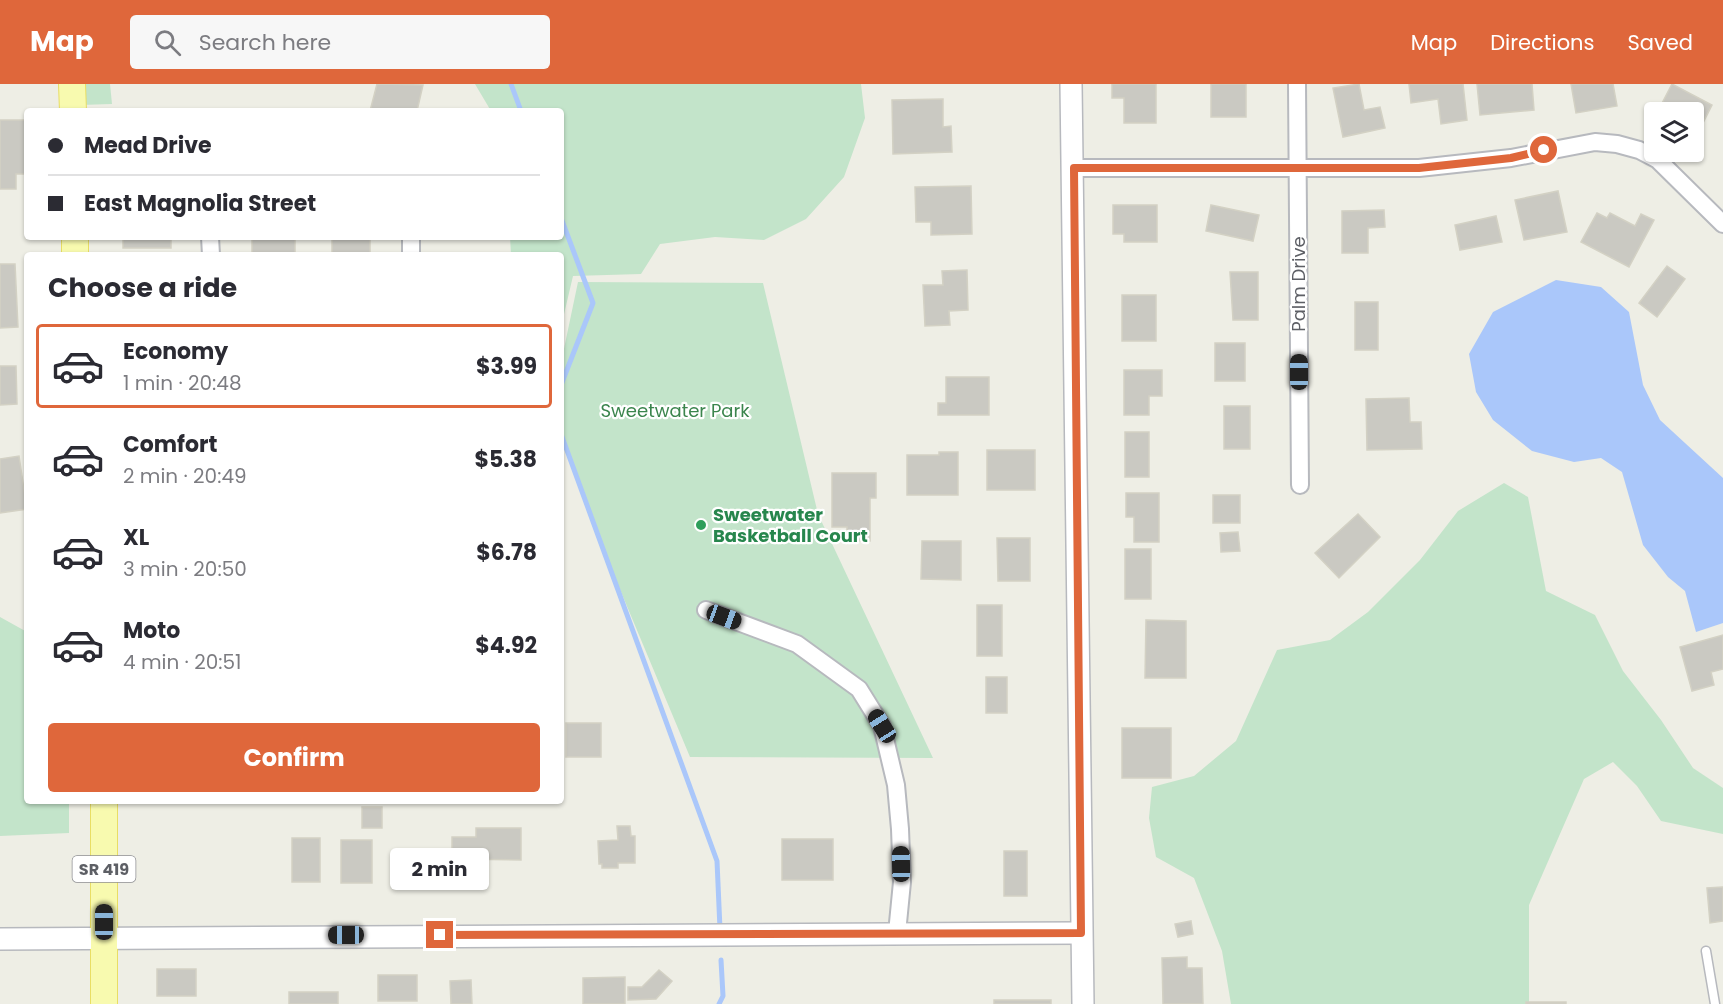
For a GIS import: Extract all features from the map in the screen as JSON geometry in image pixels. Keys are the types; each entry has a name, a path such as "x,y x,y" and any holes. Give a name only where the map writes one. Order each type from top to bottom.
{"main road":[{"path":"72,84 73,108"},
{"name":"SR 419","path":"104,804 104,1004"}],"street":[{"path":"1071,84 1074,168 1083,1004"},
{"name":"Palm Drive","path":"1297,84 1300,485"},
{"path":"1074,168 1419,168 1511,158 1595,142 1617,144 1639,150 1658,160 1723,224"},
{"path":"706,610 797,644 859,689 882,726 896,785 900,829 902,882 897,933"},
{"path":"0,939 104,936 1081,933"}],"lane":[{"path":"1706,951 1714,1004"}],"green space":[{"path":"81,84 110,84 112,104 81,105"},
{"path":"475,84 861,84 865,118 844,177 806,219 764,240 715,237 660,244 641,274 573,276 564,314 564,252 511,252 510,240 564,240 564,108 489,108"},
{"name":"Sweetwater Park","path":"578,282 763,283 818,514 933,758 690,757 606,556 564,441 564,349"},
{"path":"1504,483 1528,497 1546,591 1595,615 1623,671 1661,720 1693,768 1723,788 1723,834 1661,821 1637,786 1613,762 1584,779 1529,905 1529,1004 1231,1004 1222,951 1194,878 1156,857 1149,818 1152,787 1194,776 1236,741 1277,650 1330,640 1368,612 1420,560 1458,511"},
{"path":"0,617 24,630 24,804 69,804 69,833 0,836"}],"water":[{"path":"1556,280 1601,287 1629,312 1643,385 1660,420 1723,478 1723,623 1696,632 1685,591 1668,577 1643,545 1622,472 1601,458 1574,462 1532,451 1493,420 1476,392 1469,354 1493,312"}],"building":[{"path":"377,84 423,85 418,108 371,108"},
{"path":"1112,84 1156,84 1156,123 1124,123 1124,98 1112,98"},
{"path":"1211,84 1246,84 1246,117 1211,117"},
{"path":"1359,84 1364,110 1380,107 1385,128 1343,137 1333,88"},
{"path":"1409,84 1463,84 1467,120 1441,124 1438,99 1411,103"},
{"path":"1477,84 1532,84 1534,110 1480,115"},
{"path":"1571,84 1613,84 1617,106 1576,113"},
{"path":"1672,84 1712,105 1704,121 1704,102 1663,102"},
{"path":"943,99 943,127 951,126 952,152 893,154 892,100"},
{"path":"0,120 24,120 24,174 16,174 16,189 0,189"},
{"path":"971,186 972,234 931,235 931,222 916,222 915,187"},
{"path":"1558,191 1567,232 1524,240 1515,200"},
{"path":"1113,205 1157,205 1157,242 1124,242 1124,234 1113,234"},
{"path":"1211,205 1259,215 1253,241 1206,231"},
{"path":"1384,210 1385,227 1368,228 1368,253 1342,253 1342,211"},
{"path":"1597,213 1607,218 1610,213 1635,226 1641,214 1654,220 1629,267 1581,242"},
{"path":"1496,216 1502,242 1460,250 1455,225"},
{"path":"123,240 171,240 171,248 123,248"},
{"path":"252,240 295,240 295,252 252,252"},
{"path":"332,240 370,240 370,252 332,252"},
{"path":"0,264 15,264 18,327 0,328"},
{"path":"1667,266 1685,279 1657,317 1639,303"},
{"path":"967,270 968,310 949,311 950,325 925,326 923,285 943,285 942,271"},
{"path":"1230,272 1258,272 1258,320 1233,320"},
{"path":"1122,295 1156,295 1156,341 1122,341"},
{"path":"1355,302 1378,302 1378,350 1355,350"},
{"path":"1215,343 1245,343 1245,381 1215,381"},
{"path":"0,366 16,366 17,404 0,405"},
{"path":"1124,370 1162,370 1162,396 1149,396 1149,415 1124,415"},
{"path":"946,377 989,377 989,415 938,415 938,403 946,403"},
{"path":"1409,398 1410,422 1421,422 1422,449 1367,450 1366,399"},
{"path":"1224,406 1250,406 1250,449 1224,449"},
{"path":"1125,432 1149,432 1149,477 1125,477"},
{"path":"987,450 1035,450 1035,490 987,490"},
{"path":"939,452 958,452 958,495 907,495 907,455 939,455"},
{"path":"19,456 24,489 24,509 0,513 0,459"},
{"path":"832,473 876,473 876,498 870,498 870,541 847,541 847,527 832,527"},
{"path":"1126,493 1159,493 1159,542 1134,542 1134,517 1126,517"},
{"path":"1213,495 1240,495 1240,523 1213,523"},
{"path":"1358,514 1380,537 1339,578 1315,553"},
{"path":"1238,532 1240,551 1221,552 1220,533"},
{"path":"997,538 1030,538 1030,581 998,581"},
{"path":"922,541 961,541 961,580 921,579"},
{"path":"1125,549 1151,549 1151,599 1125,599"},
{"path":"977,605 1002,605 1002,656 977,656"},
{"path":"1146,620 1186,621 1186,678 1145,678"},
{"path":"1723,635 1723,669 1711,672 1714,685 1692,691 1680,647"},
{"path":"986,677 1007,677 1007,713 986,713"},
{"path":"566,723 601,723 601,757 566,757"},
{"path":"1122,728 1171,728 1171,778 1122,778"},
{"path":"362,807 382,807 382,828 362,828"},
{"path":"617,826 630,826 631,836 635,836 635,863 618,863 618,868 602,868 602,864 599,864 598,841 618,840"},
{"path":"476,828 521,828 521,860 452,859 452,837 476,837"},
{"path":"292,838 320,838 320,882 292,882"},
{"path":"782,839 833,839 833,880 782,880"},
{"path":"341,840 372,840 372,883 341,883"},
{"path":"1004,851 1027,851 1027,896 1004,896"},
{"path":"1723,887 1723,921 1710,923 1707,888"},
{"path":"1191,921 1193,934 1178,937 1175,924"},
{"path":"1187,957 1187,968 1202,968 1203,1004 1163,1004 1162,958"},
{"path":"157,969 196,969 196,996 157,996"},
{"path":"659,970 672,981 656,999 628,1000 628,987 642,987"},
{"path":"378,975 417,975 417,1001 378,1001"},
{"path":"625,977 625,1004 583,1004 583,978"},
{"path":"471,980 472,1004 451,1004 450,981"},
{"path":"289,992 338,992 338,1004 289,1004"},
{"path":"994,1000 1051,1000 1051,1004 994,1004"},
{"path":"1526,1002 1566,1002 1566,1004 1526,1004"}],"waterway":[{"path":"511,84 520,108"},
{"path":"564,226 593,303 564,377"},
{"path":"564,442 717,861 720,929"},
{"path":"719,1004 723,996 721,960"}],"place":[{"name":"Sweetwater Basketball Court","path":"701,525"}],"route":[{"path":"440,935 1081,933 1074,168 1419,168 1511,158 1544,150"}]}
